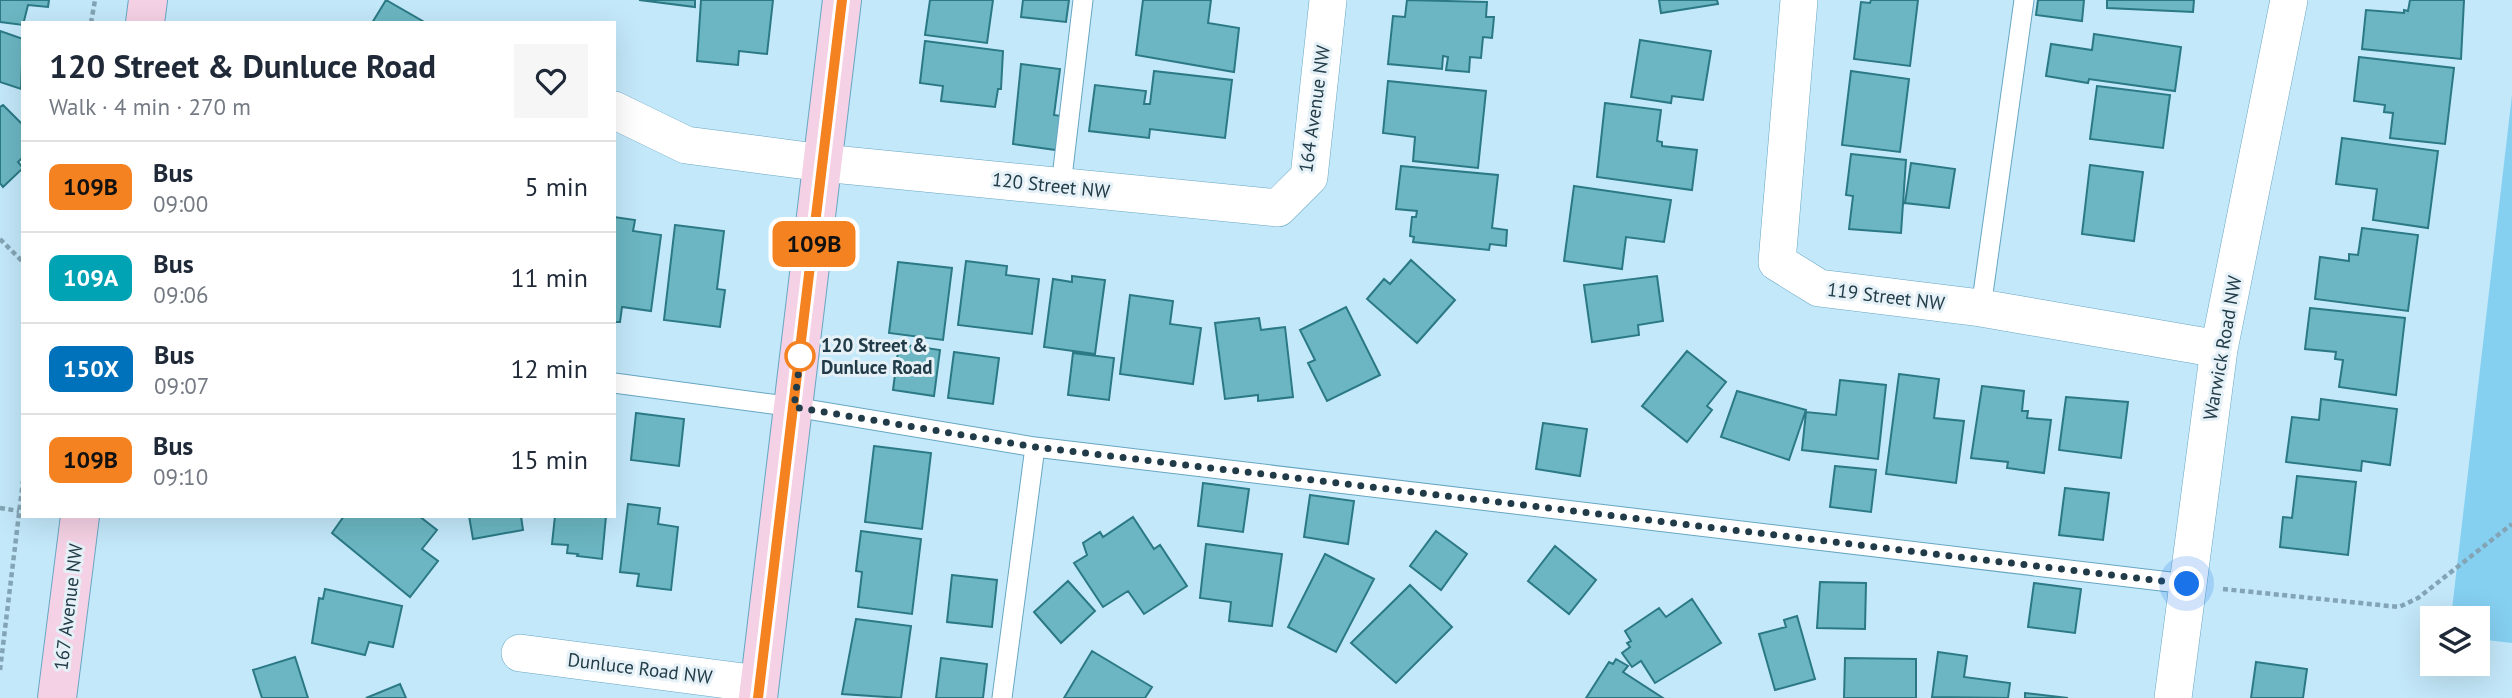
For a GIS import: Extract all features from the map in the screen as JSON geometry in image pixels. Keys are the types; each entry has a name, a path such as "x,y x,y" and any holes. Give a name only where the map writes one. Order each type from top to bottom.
{"street":[{"path":"145,21 148,0"},
{"name":"Dunluce Road NW","path":"520,653 758,691 842,0"},
{"name":"164 Avenue NW","path":"1278,208 1309,177 1328,0"},
{"name":"119 Street NW","path":"1799,0 1777,262 1819,288 1981,309 2219,349"},
{"name":"Warwick Road NW","path":"2173,698 2219,349 2289,0"},
{"path":"616,111 686,145 823,163"},
{"name":"120 Street NW","path":"823,163 1278,208"},
{"name":"167 Avenue NW","path":"57,698 80,518"}],"lane":[{"path":"1060,186 1083,0"},
{"path":"1981,309 2024,0"},
{"path":"616,383 794,407 1035,447 2187,584"},
{"path":"1002,698 1035,447"}],"path":[{"path":"91,21 95,0"},
{"path":"0,239 21,260"},
{"path":"0,670 21,496"},
{"path":"0,508 19,511"},
{"path":"2187,584 2399,607 2418,598 2512,524"}],"shaded area":[{"path":"2512,95 2512,643 2490,640 2490,606 2452,606"}],"building":[{"path":"0,0 49,0 48,7 28,5 21,25 0,22"},
{"path":"386,0 423,21 373,21"},
{"path":"639,0 695,0 695,7"},
{"path":"701,0 773,0 767,54 739,51 738,65 697,61"},
{"path":"930,0 993,0 987,43 925,35"},
{"path":"1023,0 1069,0 1066,22 1021,17"},
{"path":"1143,0 1211,0 1208,23 1239,28 1234,72 1136,55"},
{"path":"1407,0 1487,2 1486,17 1494,17 1492,38 1483,37 1481,58 1470,57 1469,72 1446,70 1448,57 1443,56 1442,69 1388,64 1393,16 1405,17"},
{"path":"1659,0 1717,0 1718,4 1661,13"},
{"path":"1871,0 1918,0 1910,66 1854,59 1861,2 1870,3"},
{"path":"2038,0 2084,0 2082,21 2036,15"},
{"path":"2107,0 2194,0 2193,12 2107,8"},
{"path":"2410,0 2464,0 2461,59 2362,49 2366,10 2404,13 2404,10 2408,11"},
{"path":"0,31 21,38 21,89 0,82"},
{"path":"2094,34 2181,47 2175,91 2089,79 2088,83 2046,76 2051,44 2092,50"},
{"path":"1640,40 1711,51 1703,100 1672,96 1671,103 1631,97"},
{"path":"925,41 1003,51 1001,89 998,89 995,107 941,101 943,86 920,83"},
{"path":"2359,57 2454,68 2445,144 2390,138 2393,113 2384,112 2385,105 2354,101"},
{"path":"1021,64 1060,69 1054,115 1061,116 1056,150 1013,144"},
{"path":"1154,71 1232,80 1225,138 1150,129 1149,138 1089,131 1095,85 1146,91 1144,104 1150,104"},
{"path":"1851,71 1909,79 1900,152 1842,145"},
{"path":"1388,81 1486,91 1478,168 1413,161 1415,137 1383,133"},
{"path":"2097,86 2170,95 2163,148 2090,139"},
{"path":"1605,103 1661,110 1657,141 1662,142 1662,146 1697,150 1692,190 1597,177"},
{"path":"3,105 21,123 21,159 18,162 21,170 3,187 0,183 0,107"},
{"path":"2342,138 2438,151 2428,228 2373,220 2377,189 2336,184"},
{"path":"1851,154 1906,160 1901,233 1849,229 1853,196 1846,195"},
{"path":"1911,163 1955,169 1949,208 1905,203"},
{"path":"2090,165 2143,172 2134,241 2082,234"},
{"path":"1401,166 1498,175 1492,228 1507,230 1506,246 1490,244 1489,250 1413,242 1414,237 1410,236 1412,217 1416,217 1417,211 1396,209"},
{"path":"1574,186 1671,200 1664,242 1626,237 1622,269 1564,261"},
{"path":"616,217 635,220 633,231 661,235 651,311 622,307 620,322 616,322"},
{"path":"675,225 724,231 717,289 725,290 720,327 664,320"},
{"path":"2362,228 2418,235 2408,311 2315,299 2320,257 2349,261 2349,254 2358,255"},
{"path":"1411,260 1455,300 1417,343 1367,299 1384,279 1390,284"},
{"path":"966,261 1007,266 1006,275 1039,279 1032,334 958,325"},
{"path":"898,262 952,268 943,340 889,333"},
{"path":"1072,276 1105,280 1095,354 1044,347 1053,279 1072,282"},
{"path":"1657,276 1663,321 1638,325 1639,335 1592,342 1584,285"},
{"path":"1130,295 1173,301 1170,324 1201,328 1193,384 1120,374"},
{"path":"1346,307 1380,375 1327,401 1308,363 1315,360 1300,330"},
{"path":"2310,308 2405,318 2396,395 2339,387 2343,360 2335,359 2336,352 2305,349"},
{"path":"1259,318 1261,330 1285,327 1293,397 1258,401 1258,395 1225,399 1215,323"},
{"path":"899,344 940,350 934,396 893,390"},
{"path":"1687,351 1726,382 1707,406 1712,410 1687,442 1642,406"},
{"path":"954,352 999,358 993,404 948,398"},
{"path":"1073,353 1114,358 1109,400 1068,395"},
{"path":"1899,374 1939,379 1934,418 1964,421 1956,483 1886,474"},
{"path":"1840,380 1886,385 1878,459 1802,450 1806,412 1836,415"},
{"path":"1982,386 2024,391 2022,411 2028,411 2027,418 2051,420 2044,473 2007,468 2008,462 1971,458"},
{"path":"1737,391 1806,410 1789,460 1721,437"},
{"path":"2066,397 2128,402 2121,458 2059,450"},
{"path":"2321,399 2397,409 2390,465 2362,461 2361,471 2286,462 2292,417 2319,420"},
{"path":"636,413 684,419 679,466 631,460"},
{"path":"1543,423 1587,429 1580,476 1536,469"},
{"path":"874,446 931,453 922,529 865,522"},
{"path":"1835,466 1876,470 1871,512 1830,507"},
{"path":"2297,476 2356,482 2348,555 2280,547 2283,517 2292,518"},
{"path":"1203,483 1249,489 1243,532 1198,526"},
{"path":"2065,488 2109,493 2103,540 2059,535"},
{"path":"1310,495 1354,501 1348,544 1304,537"},
{"path":"628,504 660,508 658,524 678,527 671,590 637,586 639,574 620,572"},
{"path":"1133,517 1154,549 1160,545 1187,586 1144,614 1128,591 1103,607 1074,563 1087,555 1083,543 1100,532 1103,537"},
{"path":"343,518 422,518 437,530 422,549 438,561 410,597 332,533"},
{"path":"469,518 521,518 523,530 473,539"},
{"path":"555,518 606,518 602,559 567,553 568,545 552,544"},
{"path":"861,531 921,539 912,614 858,607 862,572 856,571"},
{"path":"1436,531 1467,554 1441,590 1410,566"},
{"path":"1206,544 1282,554 1272,626 1229,621 1231,602 1200,598"},
{"path":"1555,546 1596,580 1569,614 1528,581"},
{"path":"1325,554 1374,579 1336,652 1288,627"},
{"path":"952,575 997,580 992,627 947,622"},
{"path":"1068,581 1095,611 1061,643 1034,612"},
{"path":"1820,582 1866,583 1865,629 1817,628"},
{"path":"2034,583 2081,589 2075,633 2028,627"},
{"path":"1410,585 1452,627 1396,683 1351,643"},
{"path":"325,589 402,606 393,647 369,642 365,655 312,643 319,598 323,599"},
{"path":"1692,599 1721,643 1655,683 1641,661 1632,667 1622,653 1630,647 1627,643 1631,641 1625,631 1659,608 1666,617"},
{"path":"1797,616 1815,679 1775,690 1759,634 1786,627 1784,620"},
{"path":"856,619 911,626 901,698 842,694"},
{"path":"1092,651 1152,687 1145,698 1064,698"},
{"path":"1938,652 1967,656 1964,677 2010,683 2008,698 1932,697"},
{"path":"295,657 308,698 262,698 253,670"},
{"path":"941,658 987,664 983,698 936,698"},
{"path":"1845,658 1916,659 1916,698 1844,698"},
{"path":"1616,659 1628,666 1623,672 1663,698 1586,698 1609,662 1613,664"},
{"path":"2256,662 2307,669 2303,698 2251,698"},
{"path":"400,684 406,698 366,698"},
{"path":"2025,693 2068,698 2025,698"}],"bus line":[{"name":"109B","path":"758,698 842,0"}],"place":[{"name":"120 Street & Dunluce Road","path":"800,356"}],"route":[{"path":"800,356 801,353 794,407 1035,447 2187,584"}]}
